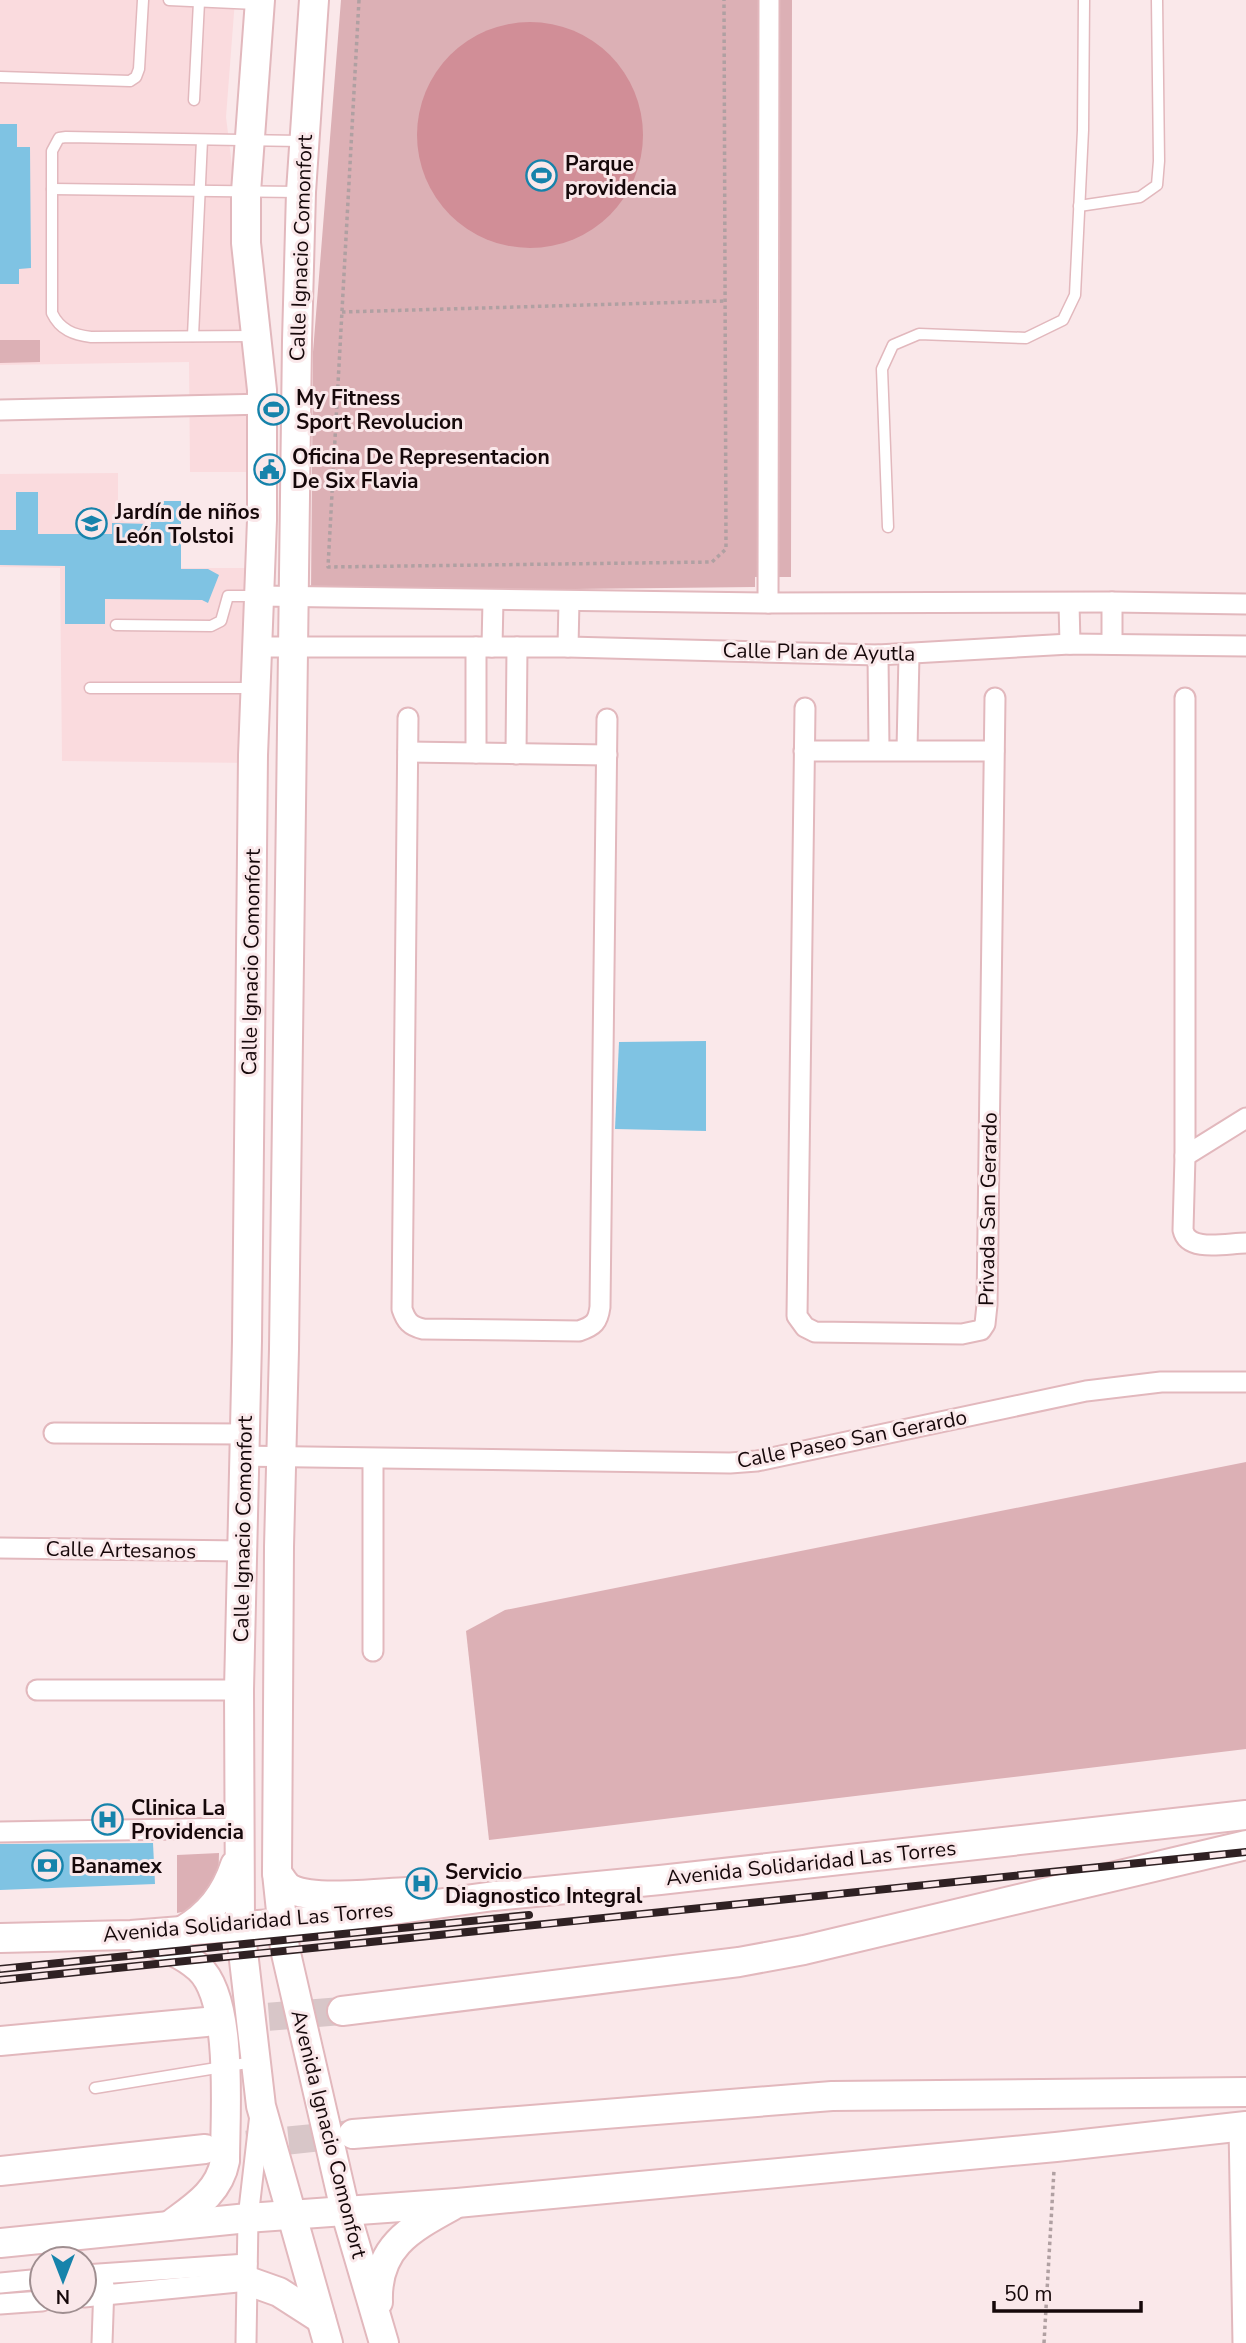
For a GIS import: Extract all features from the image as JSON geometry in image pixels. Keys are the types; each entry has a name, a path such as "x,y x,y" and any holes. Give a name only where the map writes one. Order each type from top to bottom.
{"main road":[{"name":"Calle Ignacio Comonfort","path":"281,1923 277,1873 280,1456 284,1349 296,341 301,192 314,0"},
{"name":"Calle Ignacio Comonfort","path":"240,1926 239,1689 255,688 262,520 262,404 246,243 246,192 260,2"},
{"name":"Avenida Solidaridad Las Torres","path":"0,1938 131,1935 281,1923 494,1896 1246,1815"},
{"path":"342,2011 778,1955 1246,1845"},
{"path":"182,1931 200,1920 220,1898 228,1886 239,1856"},
{"path":"277,1873 287,1886 300,1892 322,1895 454,1892 494,1896"},
{"name":"Avenida Ignacio Comonfort","path":"281,1923 345,2210 381,2332"},
{"path":"240,1926 261,2106 324,2331"},
{"path":"131,1935 182,1956 201,1970 220,2010 225,2066 225,2161 222,2175 210,2193 169,2226"},
{"path":"0,2041 206,2022"},
{"path":"353,2134 832,2096 1246,2092"},
{"path":"0,2244 248,2218 457,2203 1242,2127"},
{"path":"0,2171 205,2148"},
{"path":"381,2332 377,2290 381,2266 391,2250 408,2233 457,2203"},
{"path":"248,2273 279,2292 324,2331"}],"street":[{"path":"768,603 769,0"},
{"path":"0,410 262,404"},
{"path":"259,596 768,603 1246,604"},
{"path":"476,753 484,647 493,600"},
{"path":"568,646 569,601"},
{"path":"1112,602 1112,644"},
{"path":"1069,603 1070,644"},
{"name":"Calle Plan de Ayutla","path":"257,646 568,646 878,655 1070,644 1246,646"},
{"path":"516,754 517,647"},
{"path":"907,750 909,654"},
{"path":"878,655 879,750"},
{"name":"Privada San Gerardo","path":"804,708 797,1316 805,1327 815,1332 962,1334 981,1330 986,1317 995,698"},
{"path":"1185,698 1183,1230 1187,1240 1196,1245 1246,1243"},
{"path":"408,718 402,1308 410,1324 423,1329 579,1331 591,1327 599,1314 607,719"},
{"path":"804,751 994,751"},
{"path":"408,752 607,755"},
{"path":"1185,1157 1246,1118"},
{"name":"Calle Paseo San Gerardo","path":"54,1433 245,1445 280,1456 730,1464 757,1461 1096,1389 1161,1382 1246,1382"},
{"path":"373,1459 373,1651"},
{"name":"Calle Artesanos","path":"0,1548 243,1551"},
{"path":"37,1689 239,1689"},
{"path":"0,1832 239,1828"},
{"path":"246,2343 248,2218 261,2106"},
{"path":"1242,2127 1244,2343"},
{"path":"98,2274 248,2273"},
{"path":"98,2296 248,2273"},
{"path":"0,2283 28,2280"},
{"path":"98,2282 104,2295 102,2343"},
{"path":"0,2304 28,2302"}],"lane":[{"path":"0,77 130,81 136,77 139,69 143,0"},
{"path":"169,0 260,2"},
{"path":"888,527 882,369 893,345 919,334 1026,338 1063,320 1075,295 1083,130 1084,0"},
{"path":"1079,206 1140,197 1157,185 1157,0"},
{"path":"194,100 199,2"},
{"path":"256,336 76,335 56,320 52,313 52,150 59,138 304,141"},
{"path":"193,336 202,140"},
{"path":"52,190 301,192"},
{"path":"116,625 211,626 221,621 228,596 259,596"},
{"path":"90,688 255,688"},
{"path":"95,2088 256,2061"}],"path":[{"path":"359,0 328,567 712,562 726,549 724,0"},
{"path":"342,312 725,301"},
{"path":"1044,2343 1056,2147"}],"shaded area":[{"path":"0,0 235,0 226,117 256,361 262,763 62,761 60,568 0,567 0,474 118,473 118,509 145,509 145,568 252,568 253,472 190,472 189,362 0,365"},
{"name":"Parque providencia","path":"341,0 792,0 791,577 755,577 755,587 311,592 313,352"},
{"path":"530,22 552,24 573,31 593,41 610,55 624,72 634,92 641,113 641,157 634,178 624,198 610,215 593,229 573,239 552,246 530,248 508,246 487,239 467,229 450,215 436,198 426,178 419,157 417,135 419,113 426,92 436,72 450,55 467,41 487,31 508,24"},
{"path":"0,340 40,340 40,362 0,363"},
{"path":"1246,1462 1246,1749 489,1840 466,1631 505,1610"},
{"path":"219,1853 218,1890 203,1908 177,1913 177,1855"}],"building":[{"path":"0,124 17,124 17,147 30,147 31,268 19,269 19,284 0,284"},
{"path":"16,492 38,492 38,534 112,534 112,523 151,524 151,501 181,501 181,569 208,569 219,575 208,603 202,600 105,599 105,624 65,624 65,566 0,565 0,530 16,530"},
{"path":"706,1041 706,1131 615,1129 619,1042"},
{"path":"153,1843 155,1884 0,1890 0,1844"}],"tunnel":[{"path":"227,2020 342,2011"},
{"path":"205,2149 352,2134"}],"railway":[{"path":"0,1980 1246,1852"},
{"path":"0,1969 529,1915"}],"place":[{"name":"Parque providencia","path":"542,176"},
{"name":"My Fitness Sport Revolucion","path":"273,410"},
{"name":"Oficina De Representacion De Six Flavia","path":"269,469"},
{"name":"Jardín de niños León Tolstoi","path":"92,524"},
{"name":"Clinica La Providencia","path":"108,1820"},
{"name":"Banamex","path":"48,1866"},
{"name":"Servicio Diagnostico Integral","path":"422,1884"}]}
